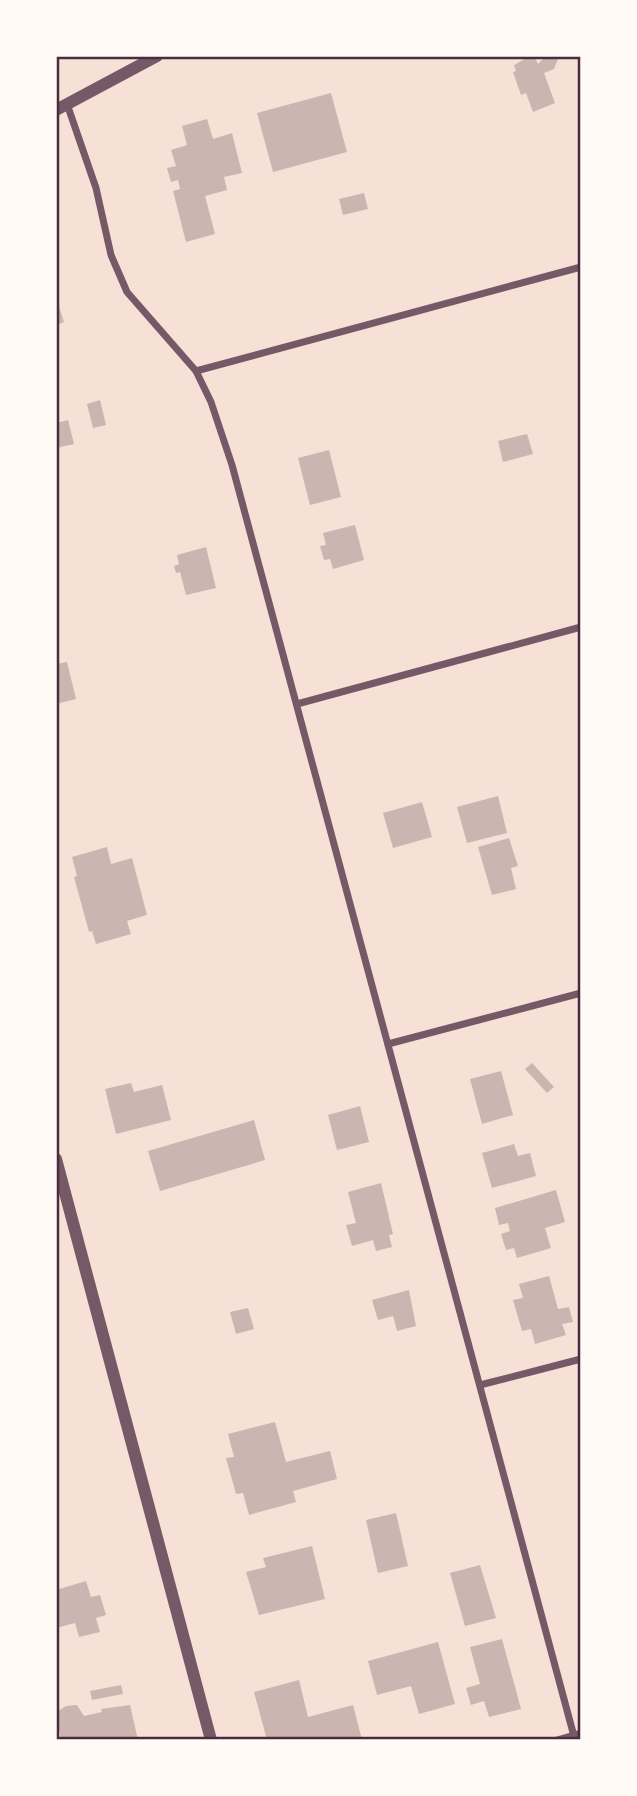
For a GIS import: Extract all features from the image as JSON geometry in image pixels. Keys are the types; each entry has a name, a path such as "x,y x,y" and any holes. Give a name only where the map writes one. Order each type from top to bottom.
{"street":[{"path":"157,56 61,107 96,188 111,255 127,292 196,370 211,402 232,465 577,1736 557,1740"},
{"path":"196,370 581,267"},
{"path":"297,704 581,627"},
{"path":"388,1044 581,993"},
{"path":"56,1158 212,1740"},
{"path":"480,1385 581,1359"}],"building":[{"path":"534,56 538,64 546,56 559,56 554,69 544,73 555,103 533,112 526,93 521,95 513,72 516,71 514,65"},
{"path":"331,93 347,152 273,172 257,113"},
{"path":"207,119 213,139 232,133 242,173 224,177 227,190 205,196 215,234 186,242 173,191 180,189 178,180 171,182 167,168 176,166 171,150 187,145 182,126"},
{"path":"364,193 368,209 343,215 339,199"},
{"path":"56,297 64,322 56,325"},
{"path":"100,400 106,425 93,428 87,404"},
{"path":"68,420 74,444 56,448 56,423"},
{"path":"527,434 533,454 503,462 498,441"},
{"path":"329,450 341,497 310,505 298,458"},
{"path":"355,525 364,560 333,569 330,559 324,560 320,546 326,545 323,533"},
{"path":"206,547 216,588 186,595 180,572 176,573 174,566 179,564 177,555"},
{"path":"67,662 76,699 56,704 56,664"},
{"path":"498,796 507,833 467,843 457,807"},
{"path":"422,802 432,837 393,848 383,813"},
{"path":"509,838 518,866 511,868 516,889 492,895 478,847"},
{"path":"107,847 111,864 132,858 147,915 127,921 131,934 96,944 92,931 89,932 74,877 77,876 72,857"},
{"path":"532,1063 554,1087 547,1093 525,1069"},
{"path":"501,1071 513,1115 482,1124 470,1079"},
{"path":"131,1083 134,1092 162,1085 171,1120 116,1134 105,1089"},
{"path":"360,1106 369,1142 337,1150 328,1115"},
{"path":"254,1120 265,1160 160,1191 148,1151"},
{"path":"514,1144 518,1156 530,1153 536,1176 492,1188 482,1153"},
{"path":"381,1183 393,1234 389,1235 392,1247 376,1251 373,1240 352,1246 346,1225 356,1223 348,1192"},
{"path":"556,1190 565,1222 545,1228 551,1248 517,1258 514,1248 506,1250 501,1234 510,1231 508,1223 499,1225 495,1208"},
{"path":"549,1276 558,1309 569,1307 573,1322 562,1324 566,1335 535,1344 531,1329 522,1331 513,1300 523,1298 519,1284"},
{"path":"409,1290 416,1326 397,1331 393,1316 378,1320 372,1300"},
{"path":"248,1308 254,1329 236,1334 230,1312"},
{"path":"275,1422 286,1462 330,1451 337,1479 293,1491 296,1502 249,1515 243,1493 236,1494 226,1458 234,1457 228,1434"},
{"path":"396,1513 408,1566 378,1573 366,1520"},
{"path":"312,1546 325,1599 259,1615 246,1572 266,1567 263,1558"},
{"path":"480,1565 496,1618 465,1626 450,1573"},
{"path":"86,1581 91,1597 100,1595 106,1615 96,1618 100,1632 79,1637 75,1623 56,1628 56,1590"},
{"path":"502,1639 521,1709 489,1717 484,1701 471,1705 466,1688 480,1684 470,1647"},
{"path":"438,1642 455,1704 419,1714 411,1686 377,1695 368,1661"},
{"path":"299,1680 308,1717 353,1705 362,1740 267,1740 254,1692"},
{"path":"121,1685 123,1694 92,1700 90,1691"},
{"path":"77,1705 84,1716 102,1712 101,1709 130,1705 138,1740 61,1740 56,1712 66,1706"}]}
